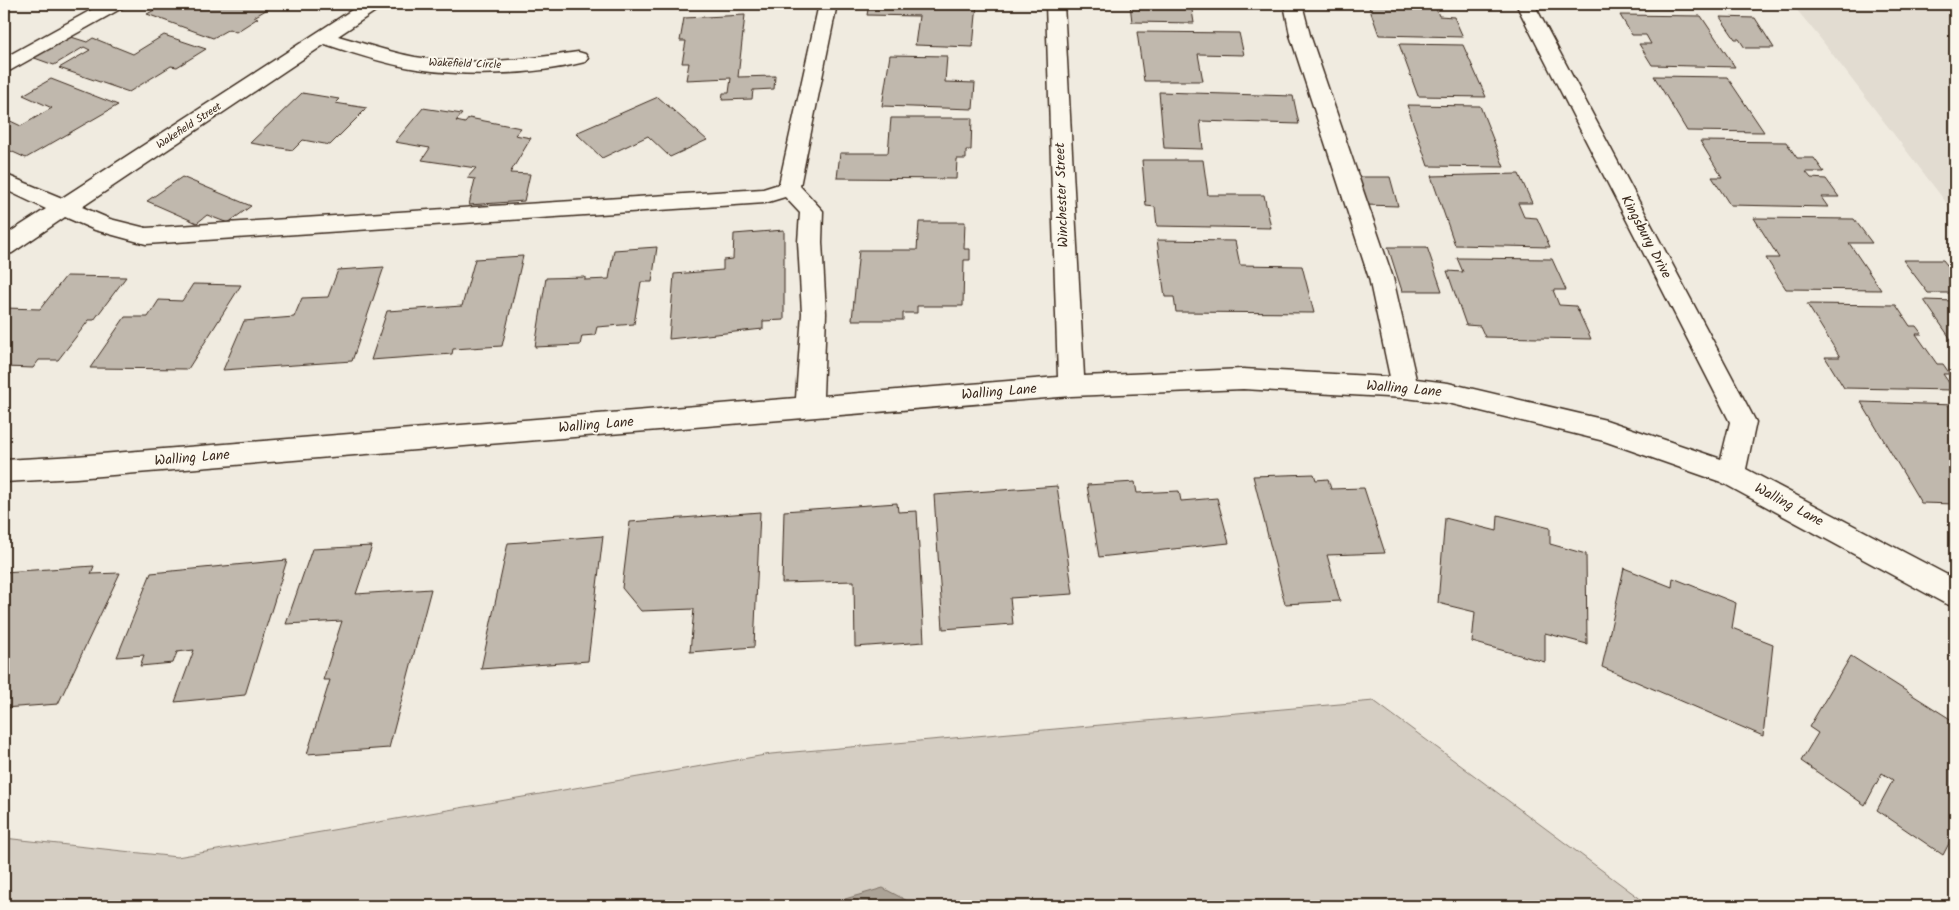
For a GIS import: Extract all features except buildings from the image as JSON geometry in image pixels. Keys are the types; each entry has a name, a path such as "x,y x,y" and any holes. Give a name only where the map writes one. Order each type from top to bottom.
{"street":[{"path":"4,66 115,4"},
{"name":"Wakefield Street","path":"4,247 373,4"},
{"path":"789,188 828,4"},
{"name":"Winchester Street","path":"1055,4 1071,386"},
{"path":"1293,4 1300,35 1380,278 1405,388"},
{"name":"Kingsbury Drive","path":"1525,4 1743,422 1731,474"},
{"name":"Wakefield Circle","path":"324,38 382,55 418,63 450,66 536,64 578,58"},
{"path":"4,181 103,225 146,236 765,196 789,188"},
{"path":"789,188 812,211 810,242 814,313 809,407"},
{"name":"Walling Lane","path":"4,471 76,467 1071,386 1242,379 1405,388 1448,393 1606,431 1731,474 1955,594"}],"shaded area":[{"path":"1792,4 1955,4 1955,214 1820,38"},
{"path":"1374,701 1650,906 4,906 4,838 177,857 771,754"},
{"path":"883,888 917,906 821,906"}]}
